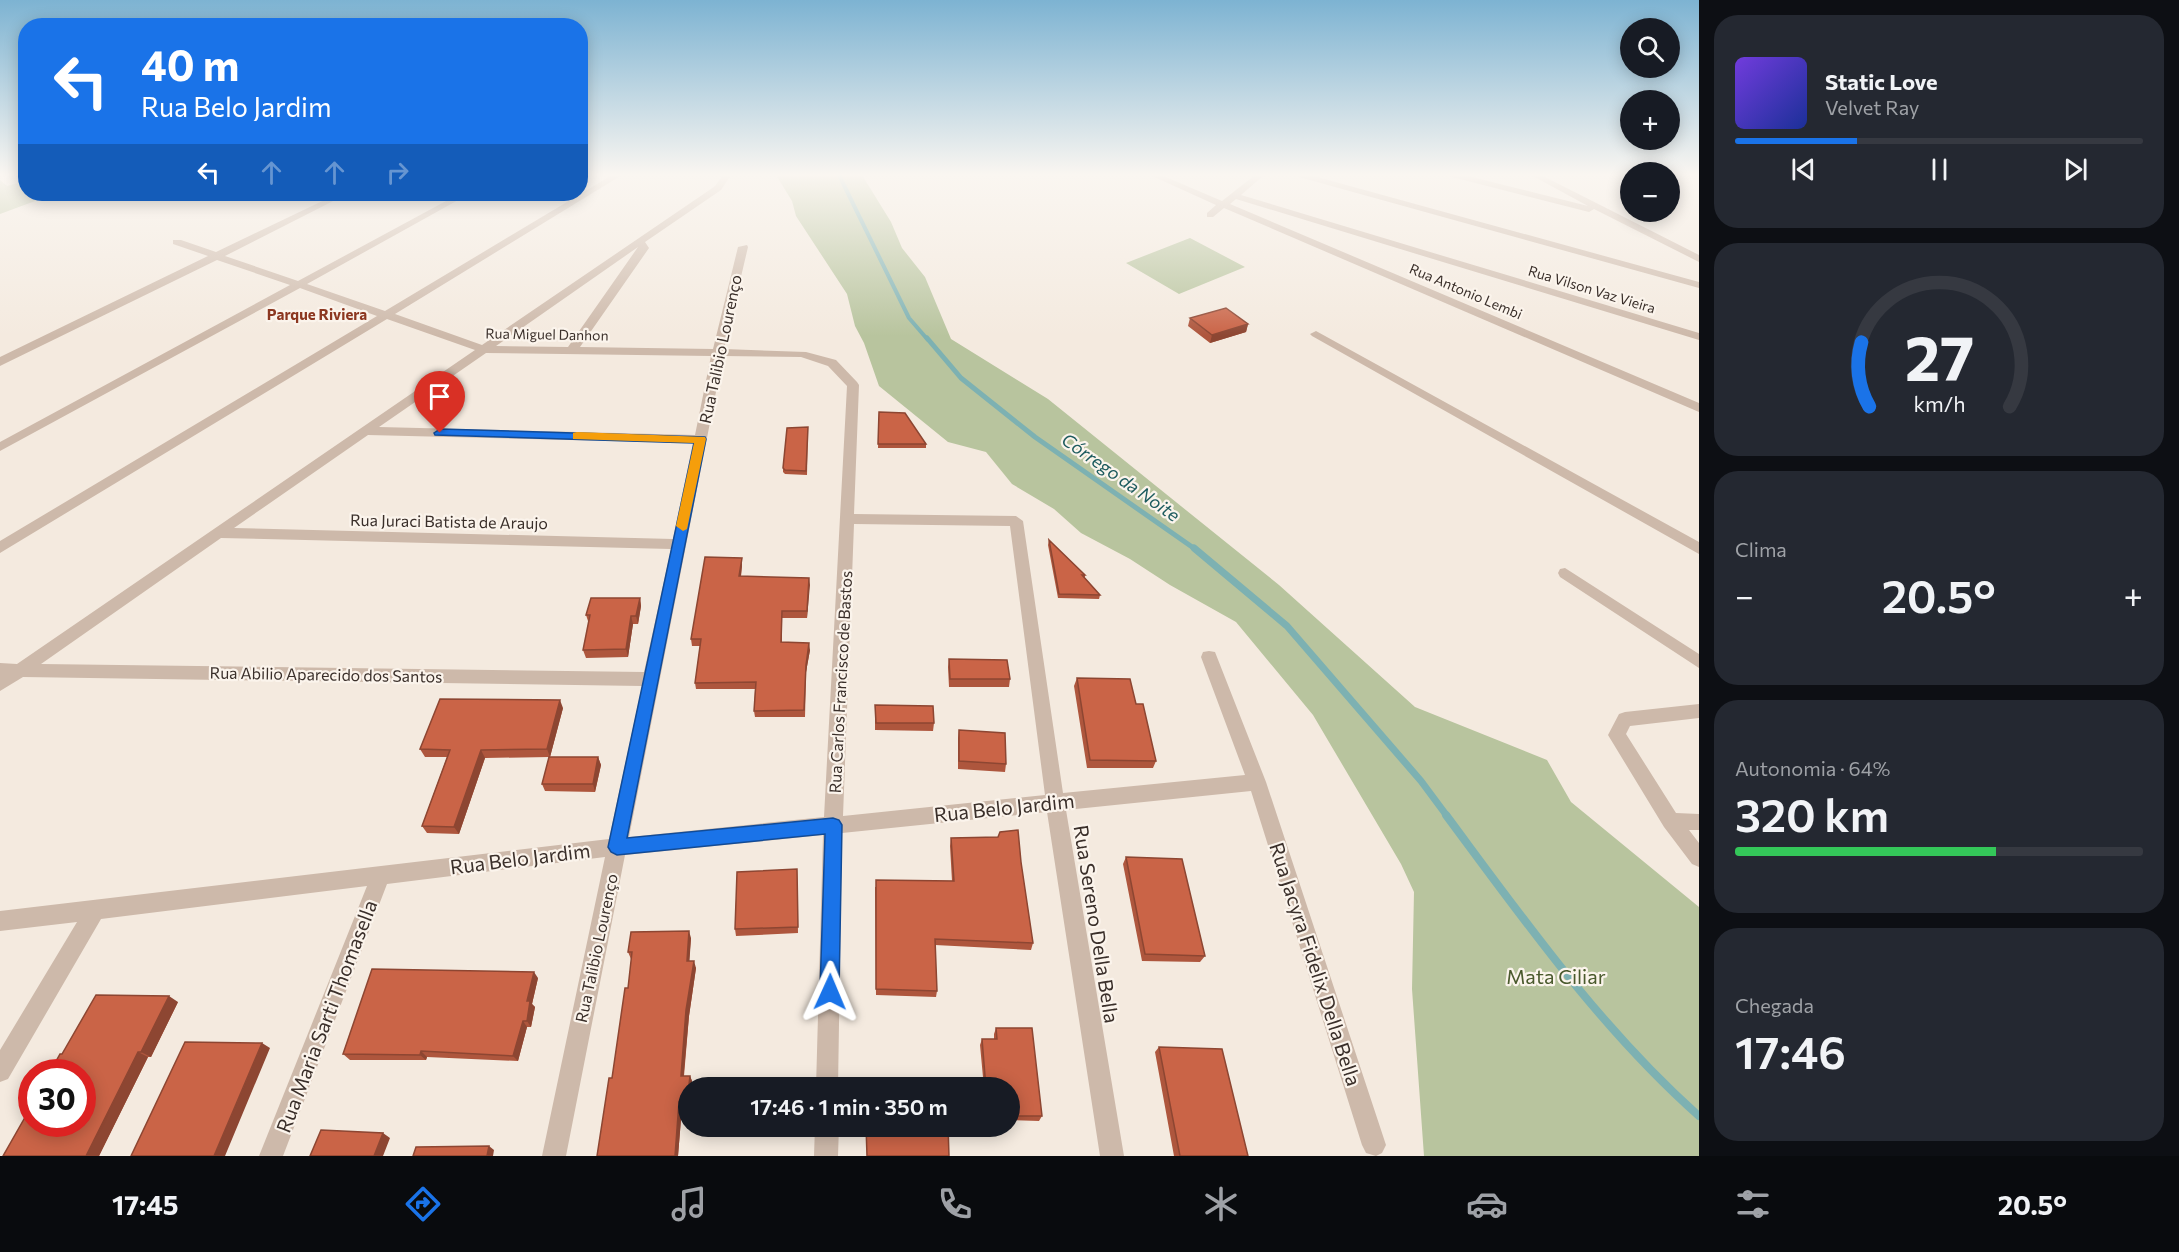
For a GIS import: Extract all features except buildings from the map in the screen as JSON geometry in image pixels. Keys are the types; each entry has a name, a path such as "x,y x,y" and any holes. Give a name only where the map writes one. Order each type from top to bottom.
{"street":[{"path":"0,362 271,229"},
{"path":"0,447 400,229"},
{"path":"0,548 528,229"},
{"path":"0,684 368,431 483,348 659,229"},
{"name":"Rua Antonio Lembi","path":"1280,229 1699,408"},
{"name":"Rua Vilson Vaz Vieira","path":"1343,229 1699,337"},
{"path":"1497,229 1699,285"},
{"path":"1640,229 1699,259"},
{"name":"Rua Miguel Danhon","path":"177,242 483,348 802,354 832,363 853,384"},
{"path":"572,350 644,248 640,242"},
{"name":"Rua Talibio Lourenço","path":"554,1156 718,352 743,247"},
{"path":"1316,334 1699,549"},
{"name":"Rua Carlos Francisco de Bastos","path":"827,1077 833,825 853,384"},
{"path":"368,431 700,439"},
{"name":"Rua Sereno Della Bella","path":"847,519 1016,520 1055,801 1112,1156"},
{"name":"Rua Juraci Batista de Araujo","path":"218,533 679,544"},
{"path":"1565,573 1699,662"},
{"name":"Rua Jacyra Fidelix Della Bella","path":"1209,657 1257,782 1374,1145"},
{"name":"Rua Abilio Aparecido dos Santos","path":"0,670 652,679"},
{"path":"1699,711 1625,719 1617,735 1671,821 1699,858"},
{"name":"Rua Belo Jardim","path":"0,921 617,847 1257,782"},
{"path":"1671,821 1699,822"},
{"name":"Rua Maria Sarti Thomasella","path":"271,1156 381,875"},
{"path":"0,1071 95,910"},
{"path":"826,1137 826,1156"}],"green space":[{"name":"Mata Ciliar","path":"804,229 894,229 902,248 925,277 951,339 1048,399 1279,585 1415,707 1547,760 1571,802 1699,907 1699,1156 1424,1156 1412,989 1414,892 1401,864 1313,715 1236,622 1170,585 1130,559 1081,533 1054,509 1012,484 986,452 948,442 879,386 864,343 855,326 847,294"},
{"path":"1190,238 1245,267 1179,294 1126,263"}],"waterway":[{"name":"Córrego da Noite","path":"865,229 909,318 928,340"},
{"name":"Córrego da Noite","path":"927,338 961,378 1035,437 1195,549"},
{"name":"Córrego da Noite","path":"1194,548 1287,626 1421,781 1447,816"},
{"path":"1446,815 1534,933 1596,1010 1663,1082 1699,1116"}],"slow traffic":[{"path":"577,436 700,439 683,526"}],"district":[{"name":"Parque Riviera","path":"317,314"}],"route":[{"path":"440,433 700,439 617,847 833,825 830,992"}]}
